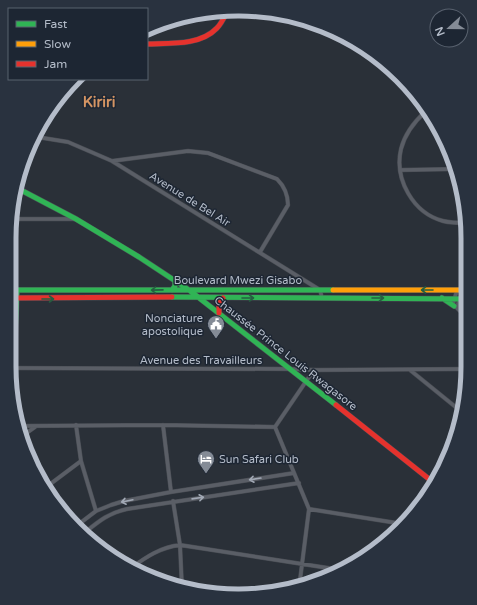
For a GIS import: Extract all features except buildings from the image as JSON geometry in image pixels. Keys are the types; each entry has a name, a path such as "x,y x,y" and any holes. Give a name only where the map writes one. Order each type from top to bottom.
{"main road":[{"path":"148,44 194,40 206,36 215,30 224,16"},
{"name":"Chaussée Prince Louis Rwagasore","path":"21,190 76,219 200,297 430,480"},
{"path":"172,290 175,286 175,281"},
{"path":"16,318 18,290"},
{"name":"Boulevard Mwezi Gisabo","path":"18,290 458,290"},
{"path":"97,291 97,298"},
{"name":"Boulevard Mwezi Gisabo","path":"17,298 200,297 461,299"},
{"path":"219,312 219,303 223,298"},
{"path":"442,298 454,306"}],"street":[{"path":"423,114 410,128 403,143 401,150 402,179 406,190 412,199 425,212 442,221 461,223"},
{"name":"Avenue de Bel Air","path":"40,138 68,142 112,161 320,290"},
{"path":"112,161 172,153 198,152 218,157 277,179 282,184 286,192 288,205 260,252"},
{"path":"401,170 450,169"},
{"path":"17,219 76,219"},
{"path":"320,290 322,298"},
{"path":"458,290 457,299 454,306 460,312"},
{"path":"457,299 461,297"},
{"path":"457,299 460,312"},
{"name":"Avenue des Travailleurs","path":"16,368 316,370 461,369"},
{"path":"275,426 306,381 316,370"},
{"path":"410,370 457,408"},
{"path":"76,425 81,461 96,511"},
{"path":"163,425 171,492"},
{"path":"25,426 275,426"},
{"path":"26,433 35,426"},
{"path":"275,426 309,509 300,580"},
{"path":"50,484 81,461"},
{"path":"80,523 96,511 111,504 171,492 294,473"},
{"path":"88,530 101,519 114,512 174,501 299,483"},
{"path":"174,501 180,545 182,581"},
{"path":"309,509 397,523"},
{"path":"137,564 162,549 180,545 331,569"}],"traffic: fast":[{"path":"21,190 76,219 139,257 189,290 336,405"},
{"path":"172,290 175,286 175,281"},
{"path":"16,290 333,290"},
{"path":"16,314 17,290"},
{"path":"172,297 461,299"},
{"path":"442,298 454,306"}],"traffic: slow":[{"path":"333,290 461,290"}],"traffic: jam":[{"path":"148,44 184,42 202,38 217,28 225,16"},
{"path":"16,298 172,297"},
{"path":"219,313 219,303 223,298"},
{"path":"336,405 430,480"}],"place":[{"name":"Nonciature apostolique","path":"216,339"},
{"name":"Sun Safari Club","path":"206,474"}],"district":[{"name":"Kiriri","path":"99,102"}]}
